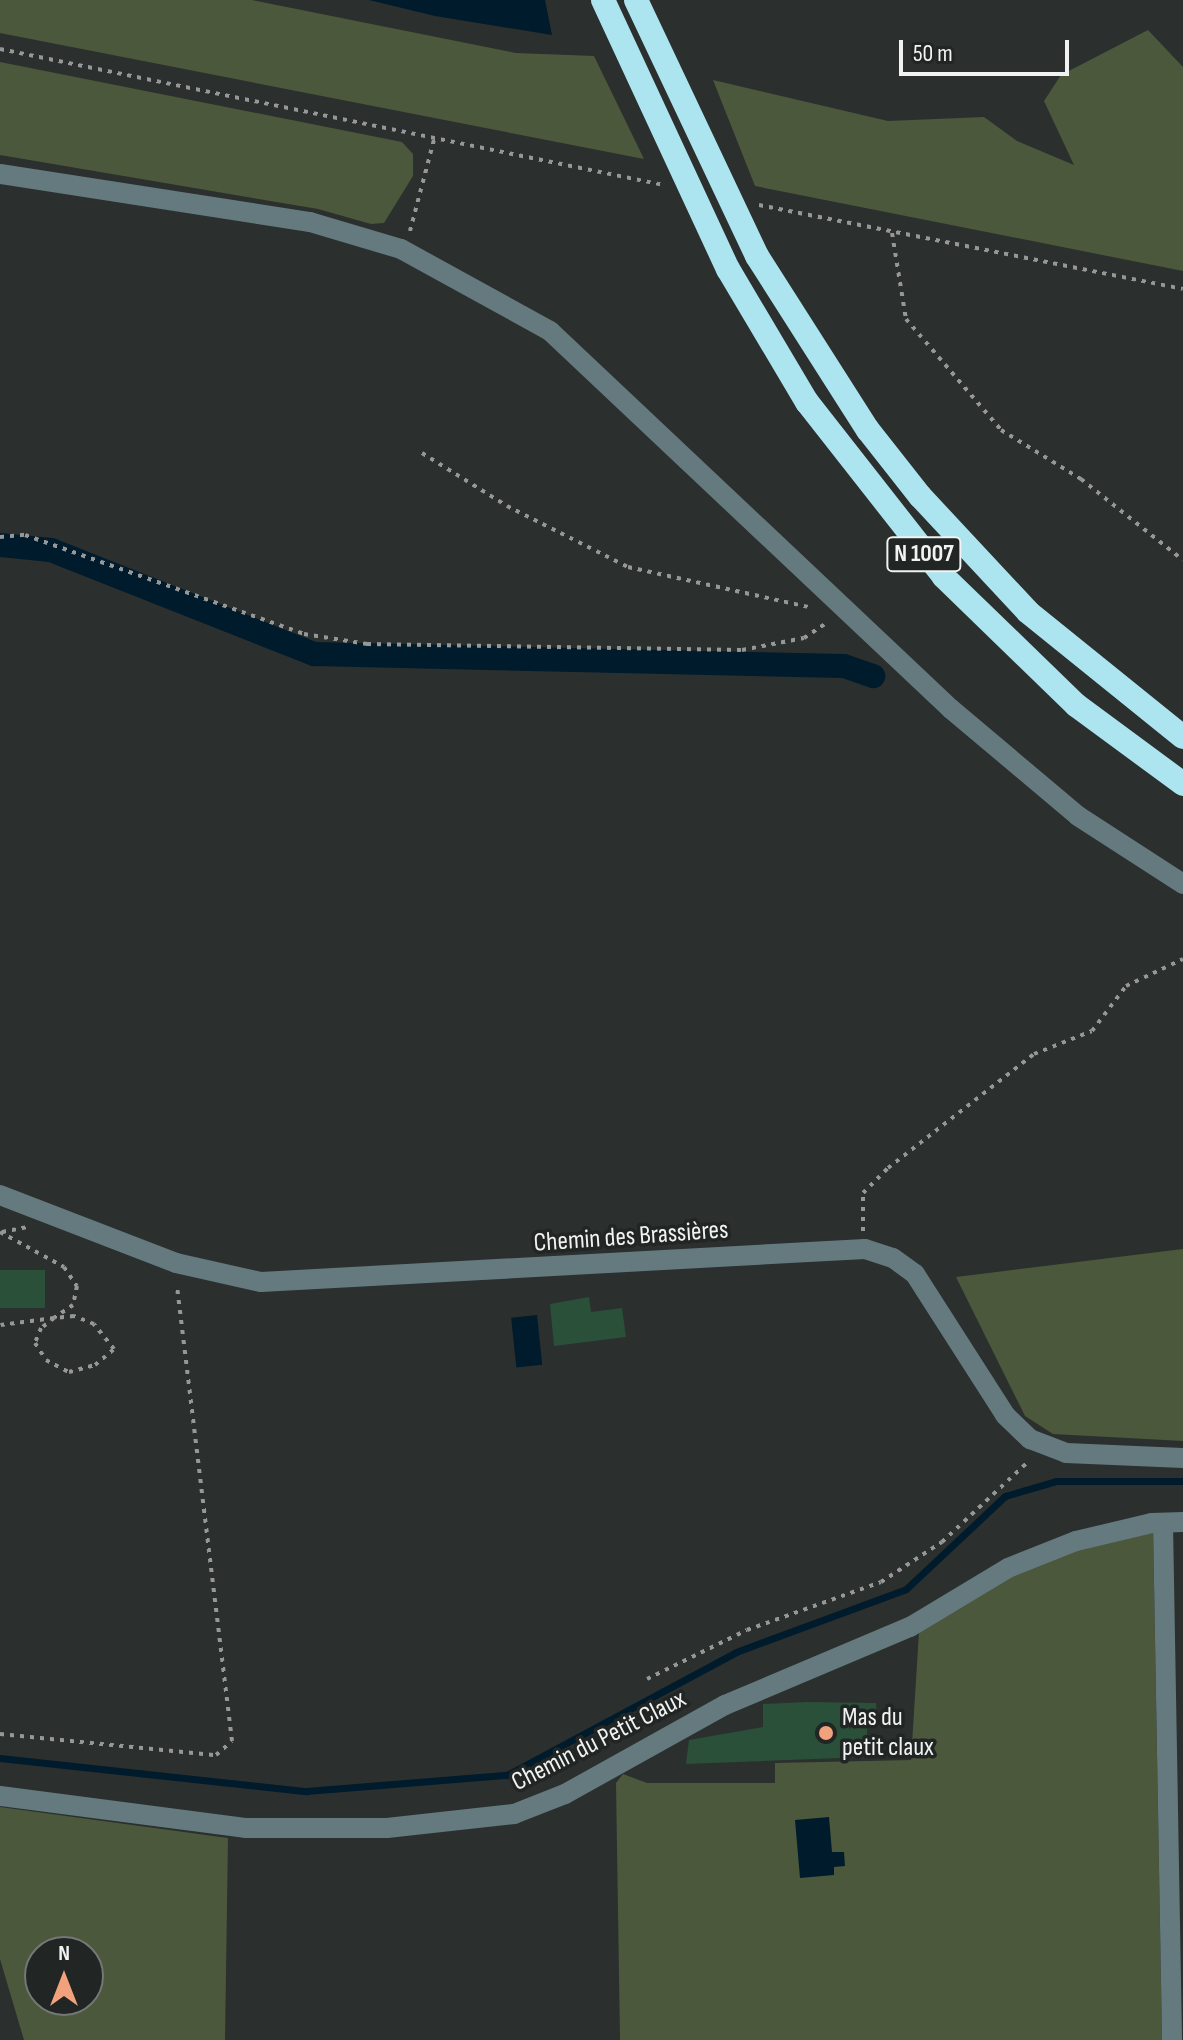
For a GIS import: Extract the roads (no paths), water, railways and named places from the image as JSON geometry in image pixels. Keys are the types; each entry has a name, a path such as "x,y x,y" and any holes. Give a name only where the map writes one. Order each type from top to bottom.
{"highway":[{"name":"N 1007","path":"603,0 728,269 807,402 944,577 1076,705 1183,784"},
{"name":"N 1007","path":"636,0 757,256 868,430 920,496 1028,612 1183,737"}],"street":[{"path":"0,174 310,222 401,249 550,331 951,709 1078,816 1183,884"},
{"name":"Chemin des Brassières","path":"0,1195 176,1263 261,1282 307,1284 865,1249 893,1258 915,1274 1005,1415 1050,1449 1183,1458"},
{"path":"1173,1522 1176,2034"},
{"name":"Chemin du Petit Claux","path":"0,1796 245,1828 387,1828 514,1814 565,1794 725,1705 910,1627 1008,1568 1076,1541 1173,1522"}],"water":[{"path":"369,0 545,0 552,35 435,16"},
{"path":"537,1315 542,1365 516,1367 511,1318"},
{"path":"829,1817 832,1852 844,1852 845,1866 834,1867 834,1875 800,1878 795,1820"}],"waterway":[{"path":"0,545 51,550 314,654 844,666 873,676"},
{"path":"0,1758 306,1791 507,1775 736,1652 906,1589 1005,1496 1056,1481 1183,1481"}],"place":[{"name":"Mas du petit claux","path":"826,1733"}]}
